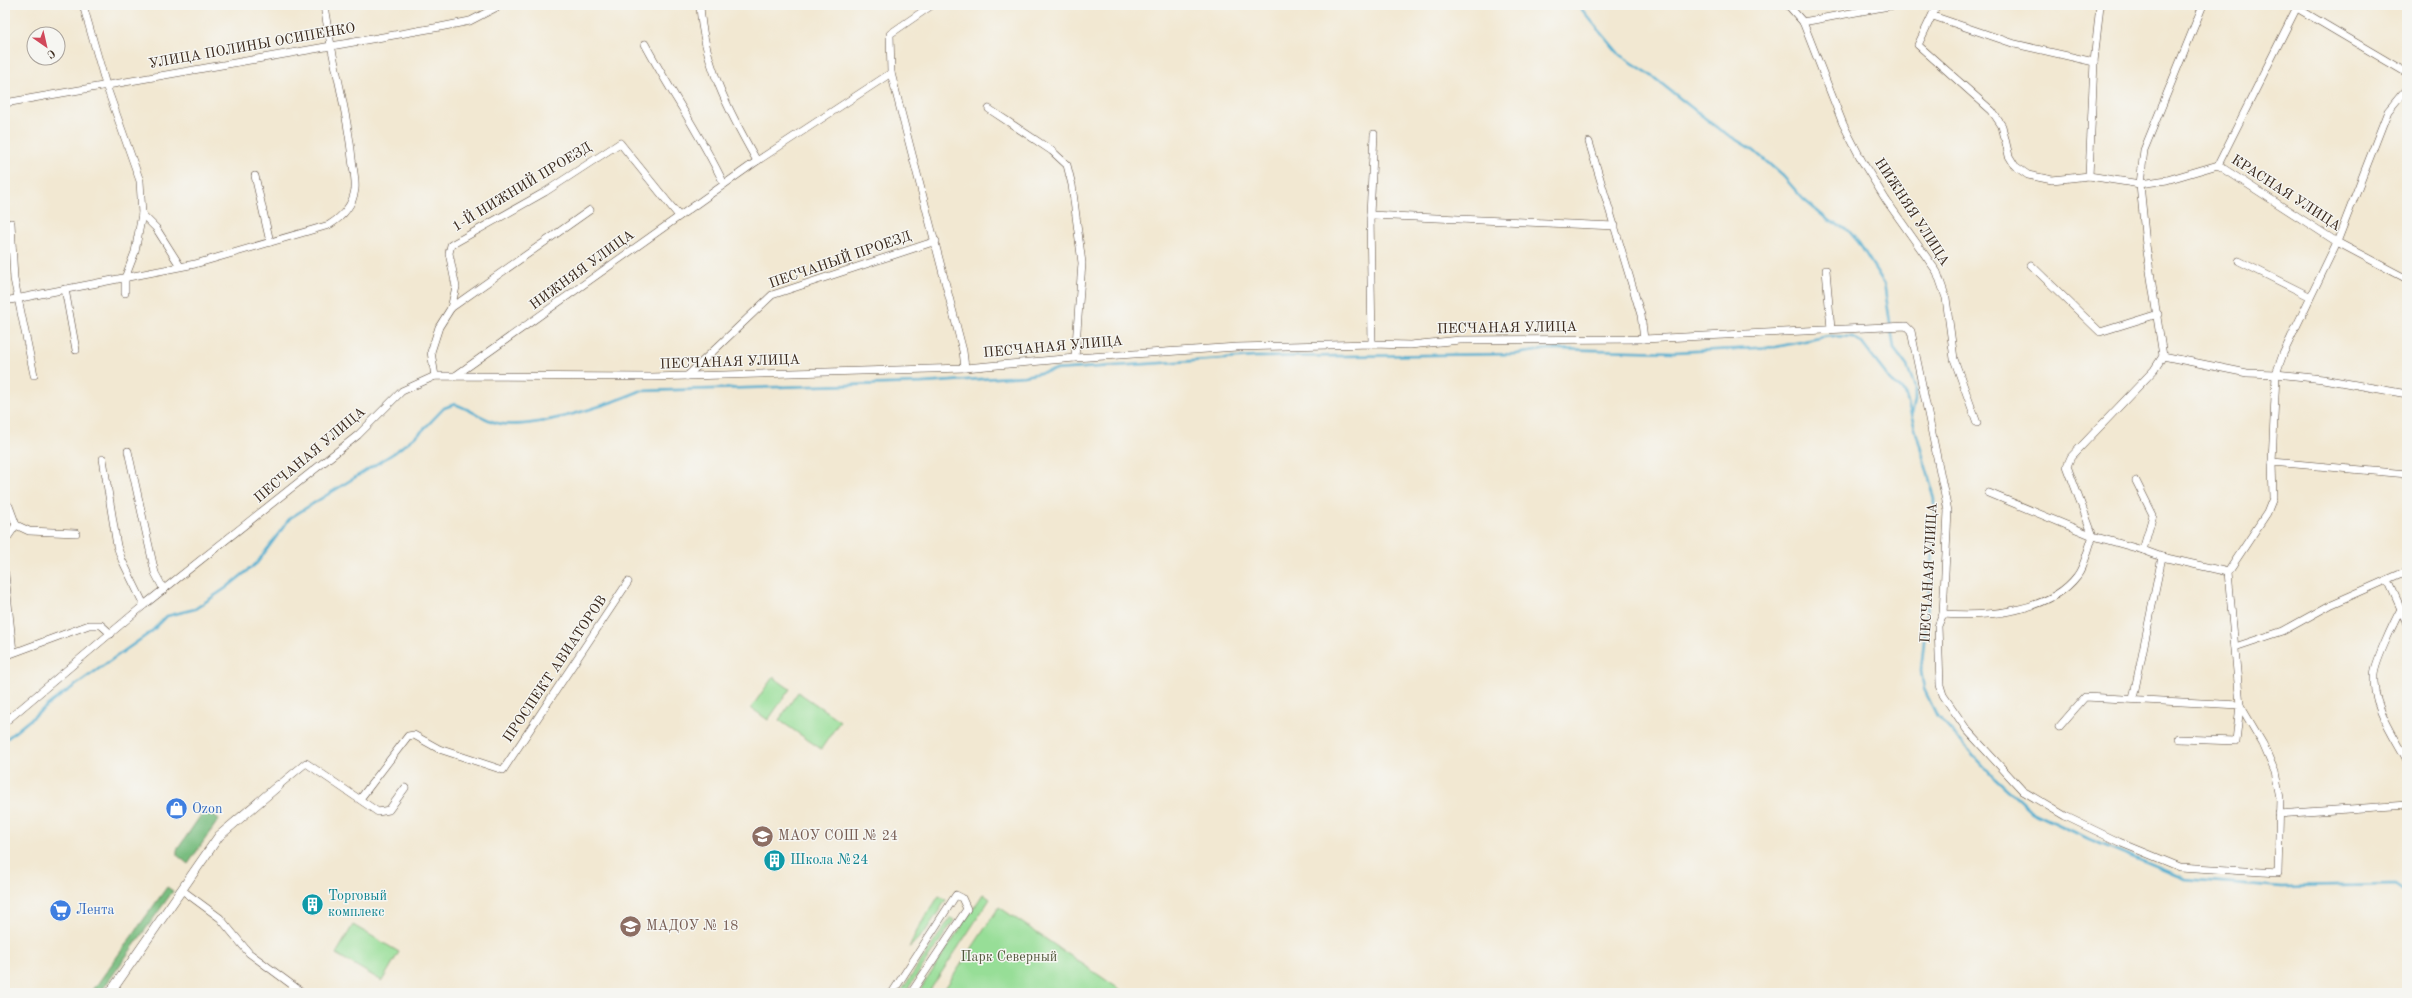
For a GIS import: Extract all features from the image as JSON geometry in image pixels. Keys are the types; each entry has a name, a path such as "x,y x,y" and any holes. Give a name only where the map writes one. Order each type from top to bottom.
{"street":[{"path":"83,5 106,85 140,181 142,214 135,252 125,278 125,293"},
{"path":"5,301 195,264 329,225 340,218 351,203 355,189 349,122 329,45 324,5"},
{"name":"УЛИЦА ПОЛИНЫ ОСИПЕНКО","path":"5,103 470,21 501,5"},
{"path":"700,5 701,27 709,60 731,115 757,161"},
{"path":"932,5 890,34 892,73 964,351 965,368"},
{"name":"НИЖНЯЯ УЛИЦА","path":"1788,5 1803,22 1843,124 1862,161 1886,200 1938,272 1946,298 1954,359 1977,423"},
{"path":"1803,22 1894,5"},
{"name":"КРАСНАЯ УЛИЦА","path":"1937,5 1918,45 1992,111 2002,126 2010,156 2015,166 2028,175 2052,180 2089,176 2140,184 2167,180 2218,165 2337,242 2407,279"},
{"path":"2089,176 2094,62 2100,5"},
{"path":"1943,614 1977,616 2039,604 2055,596 2077,576 2093,536 2067,466 2071,457 2154,370 2163,356 2158,314 2146,245 2140,184 2144,150 2203,5"},
{"path":"2218,165 2298,6 2407,73"},
{"path":"1933,16 2015,44 2094,62"},
{"path":"645,44 670,90 707,149 724,184"},
{"name":"НИЖНЯЯ УЛИЦА","path":"455,376 757,161 892,73"},
{"path":"2179,739 2236,741 2240,705 2228,572 2267,514 2273,498 2272,462 2276,374 2309,296 2337,242 2388,111 2407,88"},
{"path":"989,109 1052,151 1067,165 1072,185 1082,263 1076,358"},
{"path":"1372,344 1370,215 1374,134"},
{"path":"1589,142 1641,315 1644,339"},
{"name":"1-Й НИЖНИЙ ПРОЕЗД","path":"451,308 456,287 450,253 451,245 545,192 620,143 679,216"},
{"path":"255,176 270,242"},
{"path":"435,376 431,352 439,327 451,308 590,210"},
{"path":"142,214 156,228 180,266"},
{"path":"1370,215 1615,226"},
{"path":"11,223 17,298 34,375"},
{"name":"ПЕСЧАНЫЙ ПРОЕЗД","path":"687,376 772,295 936,241"},
{"path":"2239,261 2309,296"},
{"path":"2031,266 2100,332 2158,314"},
{"path":"1826,270 1830,330"},
{"path":"65,289 76,350"},
{"name":"ПЕСЧАНАЯ УЛИЦА","path":"5,722 144,605 358,435 402,391 435,376 687,376 965,368 1076,358 1237,347 1372,344 1410,345 1460,340 1644,339 1906,326 1912,331 1948,512 1943,614 1938,626 1940,685 1943,695 1967,730 2023,792 2071,819 2180,867 2278,873 2279,814"},
{"path":"2163,356 2247,373 2276,374 2407,394"},
{"path":"128,451 155,573 164,590"},
{"path":"103,459 117,546 122,560 144,605"},
{"path":"2272,462 2407,474"},
{"path":"2136,480 2153,515 2143,550"},
{"path":"1989,493 2093,536 2162,557 2228,572"},
{"path":"5,504 9,506 16,525 29,531 76,532"},
{"path":"5,541 16,525"},
{"path":"2133,699 2162,557"},
{"path":"2235,647 2283,631 2332,604 2407,571"},
{"path":"5,574 13,652"},
{"path":"2388,580 2407,624"},
{"name":"ПРОСПЕКТ АВИАТОРОВ","path":"360,799 408,736 414,735 439,749 503,770 628,582"},
{"path":"2401,609 2393,624 2374,674 2380,709 2407,760"},
{"path":"5,656 89,625 101,625 111,634"},
{"path":"2059,727 2084,698 2240,705"},
{"path":"2240,705 2263,744 2275,772 2280,798 2279,814 2407,805"},
{"path":"110,993 219,836 306,763 378,812 390,810 405,788"},
{"path":"182,890 220,918 249,953 303,993"},
{"path":"892,993 956,895 962,898 966,909 911,993"}],"green space":[{"path":"773,677 790,689 768,720 751,708"},
{"path":"798,692 840,721 821,749 779,720"},
{"path":"205,809 219,819 188,864 177,855 177,850"},
{"path":"167,887 173,891 100,993 91,993"},
{"path":"983,894 990,899 928,993 918,993"},
{"path":"939,896 946,900 925,932 909,948 917,930"},
{"name":"Парк Северный","path":"999,907 1125,993 942,993"},
{"path":"950,918 954,920 905,993 900,993"},
{"path":"353,925 399,952 382,981 336,954"}],"waterway":[{"path":"1578,5 1620,55 1648,73 1720,130 1753,150 1783,176 1803,199 1828,220 1848,230 1859,243 1884,283 1894,349 1907,366 1915,388 1915,401 1912,413"},
{"path":"5,740 53,701 151,632 167,616 195,609 226,588 257,563 290,518 394,453 421,432 444,408 455,404 497,423 511,424 529,423 569,415 609,403 640,391 923,383 1025,376 1054,370 1254,357 1516,354 1549,349 1675,352 1776,347 1829,336 1853,337 1861,342 1891,381 1905,393 1935,499 1934,543 1921,671 1924,689 1937,716 1993,776 2032,812 2089,839 2185,879 2282,887 2396,885 2407,893"}],"place":[{"name":"Ozon","path":"176,809"},
{"name":"МАОУ СОШ № 24","path":"763,836"},
{"name":"Школа №24","path":"775,860"},
{"name":"Торговый комплекс","path":"312,904"},
{"name":"Лента","path":"60,910"},
{"name":"МАДОУ № 18","path":"630,926"}]}
